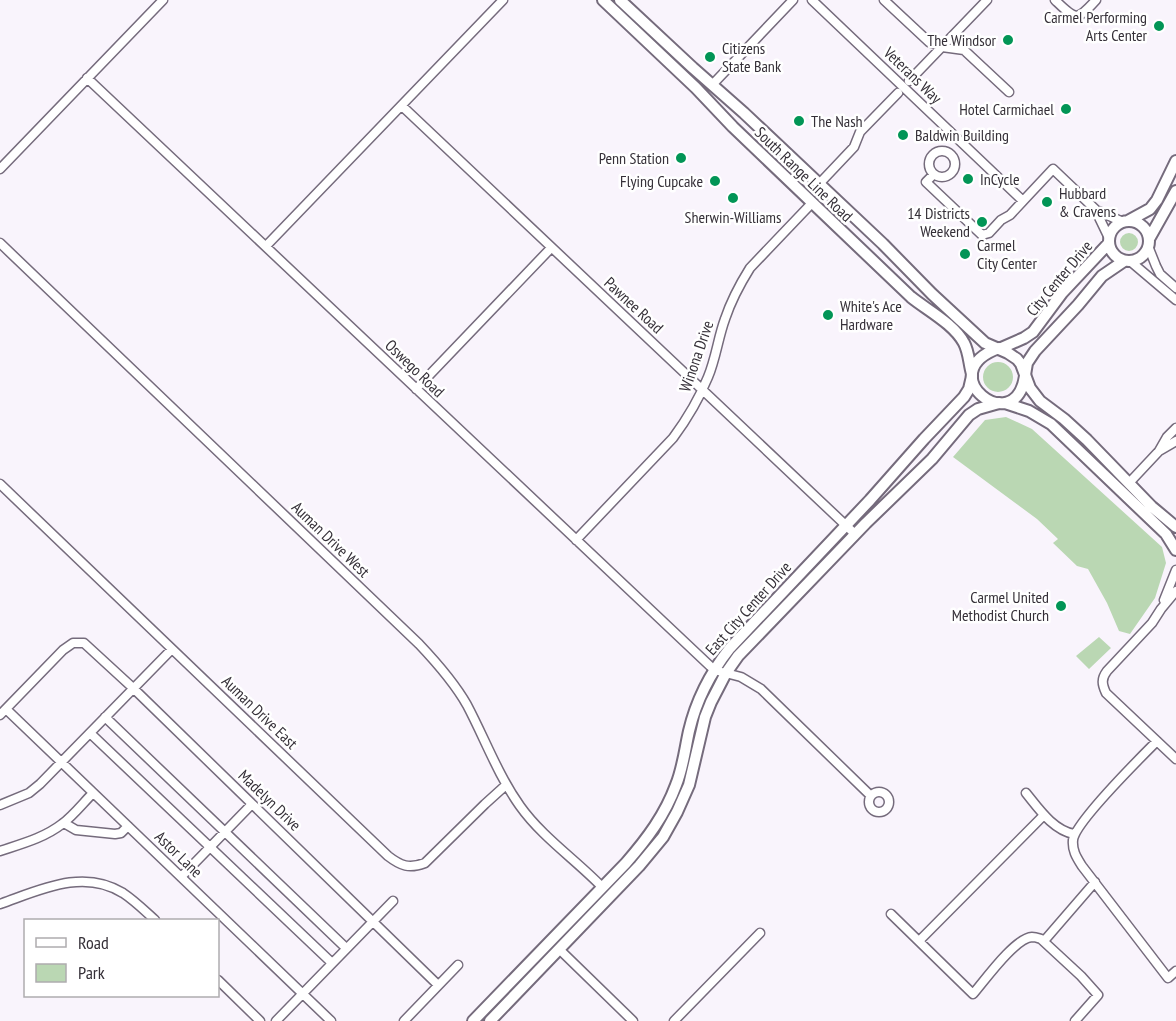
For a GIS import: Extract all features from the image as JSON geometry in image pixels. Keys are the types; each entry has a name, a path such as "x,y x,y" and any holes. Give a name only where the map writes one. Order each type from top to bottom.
{"street":[{"path":"0,169 163,0"},
{"path":"266,246 502,0"},
{"name":"South Range Line Road","path":"603,0 911,297 957,334 965,345 972,375"},
{"name":"South Range Line Road","path":"620,0 744,113 978,337 999,349"},
{"path":"712,85 793,0"},
{"name":"Veterans Way","path":"812,0 1023,201"},
{"path":"884,0 929,42 942,47 964,50 1009,92"},
{"path":"909,81 987,0"},
{"path":"1055,0 1071,15 1076,16 1083,13 1096,0"},
{"name":"Oswego Road","path":"87,78 714,670 741,677 761,689 871,796"},
{"path":"819,184 854,147 860,132 898,93"},
{"name":"Pawnee Road","path":"402,106 855,534"},
{"path":"951,154 962,143"},
{"path":"941,151 951,154 955,164 952,173 942,178 933,175 928,165 932,156 941,151"},
{"path":"1109,241 1115,226 1150,209 1157,200 1176,161"},
{"path":"933,175 926,182 982,235 989,233 1001,220 1010,215 1053,169 1095,209 1134,222 1144,228 1156,266 1176,288"},
{"path":"1127,261 1141,257 1146,252 1148,243 1176,191"},
{"name":"Winona Drive","path":"576,540 673,438 695,406 709,375 725,319 744,277 812,203"},
{"path":"1095,209 1115,256 1127,261 1176,300"},
{"name":"City Center Drive","path":"999,349 1033,332 1062,293 1109,241"},
{"name":"Auman Drive West","path":"0,243 432,658 456,687 467,705 506,785 529,817 602,887"},
{"path":"416,389 551,248"},
{"name":"City Center Drive","path":"1025,375 1028,363 1035,351 1102,276 1127,261"},
{"path":"1176,528 1152,507 1087,440 1040,401 1030,388 1021,364 1012,354 999,349 979,359 972,375 975,389 980,395 987,400 1022,408 1059,431 1166,534 1176,550"},
{"name":"East City Center Drive","path":"473,1021 639,848 663,815 681,772 696,707 721,658 964,397 969,389 972,375"},
{"path":"1002,403 1012,399 1018,393 1023,386 1025,375"},
{"name":"East City Center Drive","path":"490,1021 650,854 671,824 689,785 708,710 726,673 754,639 855,534 932,459 969,415 978,409 1002,403"},
{"path":"1129,483 1159,451 1167,437 1176,428"},
{"path":"1159,451 1176,441"},
{"name":"Auman Drive East","path":"0,484 398,864 415,867 425,863 506,785"},
{"path":"1161,609 1176,570"},
{"path":"1176,591 1152,623 1103,676 1102,684 1106,693 1176,759"},
{"name":"Madelyn Drive","path":"3,712 69,645 77,642 88,645 438,985"},
{"path":"0,805 29,793 40,784 172,649"},
{"name":"Astor Lane","path":"3,712 61,762 331,1021"},
{"path":"105,717 346,948"},
{"path":"90,733 332,963"},
{"path":"1156,741 1090,812 1074,834 1073,847 1079,860 1168,978 1176,970"},
{"path":"0,851 40,837 64,823 93,793"},
{"path":"1026,793 1059,828 1074,834"},
{"path":"181,877 252,804"},
{"path":"919,941 1044,814"},
{"path":"64,823 76,830 115,834 121,833 128,826"},
{"path":"0,904 60,883 87,881 105,884 122,892 153,919"},
{"path":"1044,941 1095,882"},
{"path":"276,1021 393,901"},
{"path":"891,914 974,994 1006,955 1025,939 1033,937 1041,939 1098,994 1075,1021"},
{"path":"674,1021 760,933"},
{"path":"559,949 633,1021"},
{"path":"404,1021 458,965"},
{"path":"219,981 260,1021"}],"green space":[{"path":"1129,233 1135,236 1138,242 1135,248 1129,251 1123,248 1120,242 1123,236"},
{"path":"998,362 1009,366 1013,377 1009,388 998,392 987,388 983,377 987,366"},
{"path":"1006,417 1032,429 1162,547 1166,563 1155,598 1130,634 1119,631 1088,569 1077,566 1053,543 1058,539 1037,519 953,457 985,420"},
{"path":"1099,637 1111,648 1089,669 1076,656"}],"place":[{"name":"Carmel Performing Arts Center","path":"1159,26"},
{"name":"The Windsor","path":"1008,40"},
{"name":"Citizens State Bank","path":"710,57"},
{"name":"Hotel Carmichael","path":"1066,109"},
{"name":"The Nash","path":"799,121"},
{"name":"Baldwin Building","path":"903,135"},
{"name":"Penn Station","path":"681,158"},
{"name":"InCycle","path":"968,179"},
{"name":"Flying Cupcake","path":"715,181"},
{"name":"Sherwin-Williams","path":"733,198"},
{"name":"Hubbard & Cravens","path":"1047,202"},
{"name":"14 Districts Weekend","path":"982,222"},
{"name":"Carmel City Center","path":"965,254"},
{"name":"White's Ace Hardware","path":"828,315"},
{"name":"Carmel United Methodist Church","path":"1061,606"}]}
